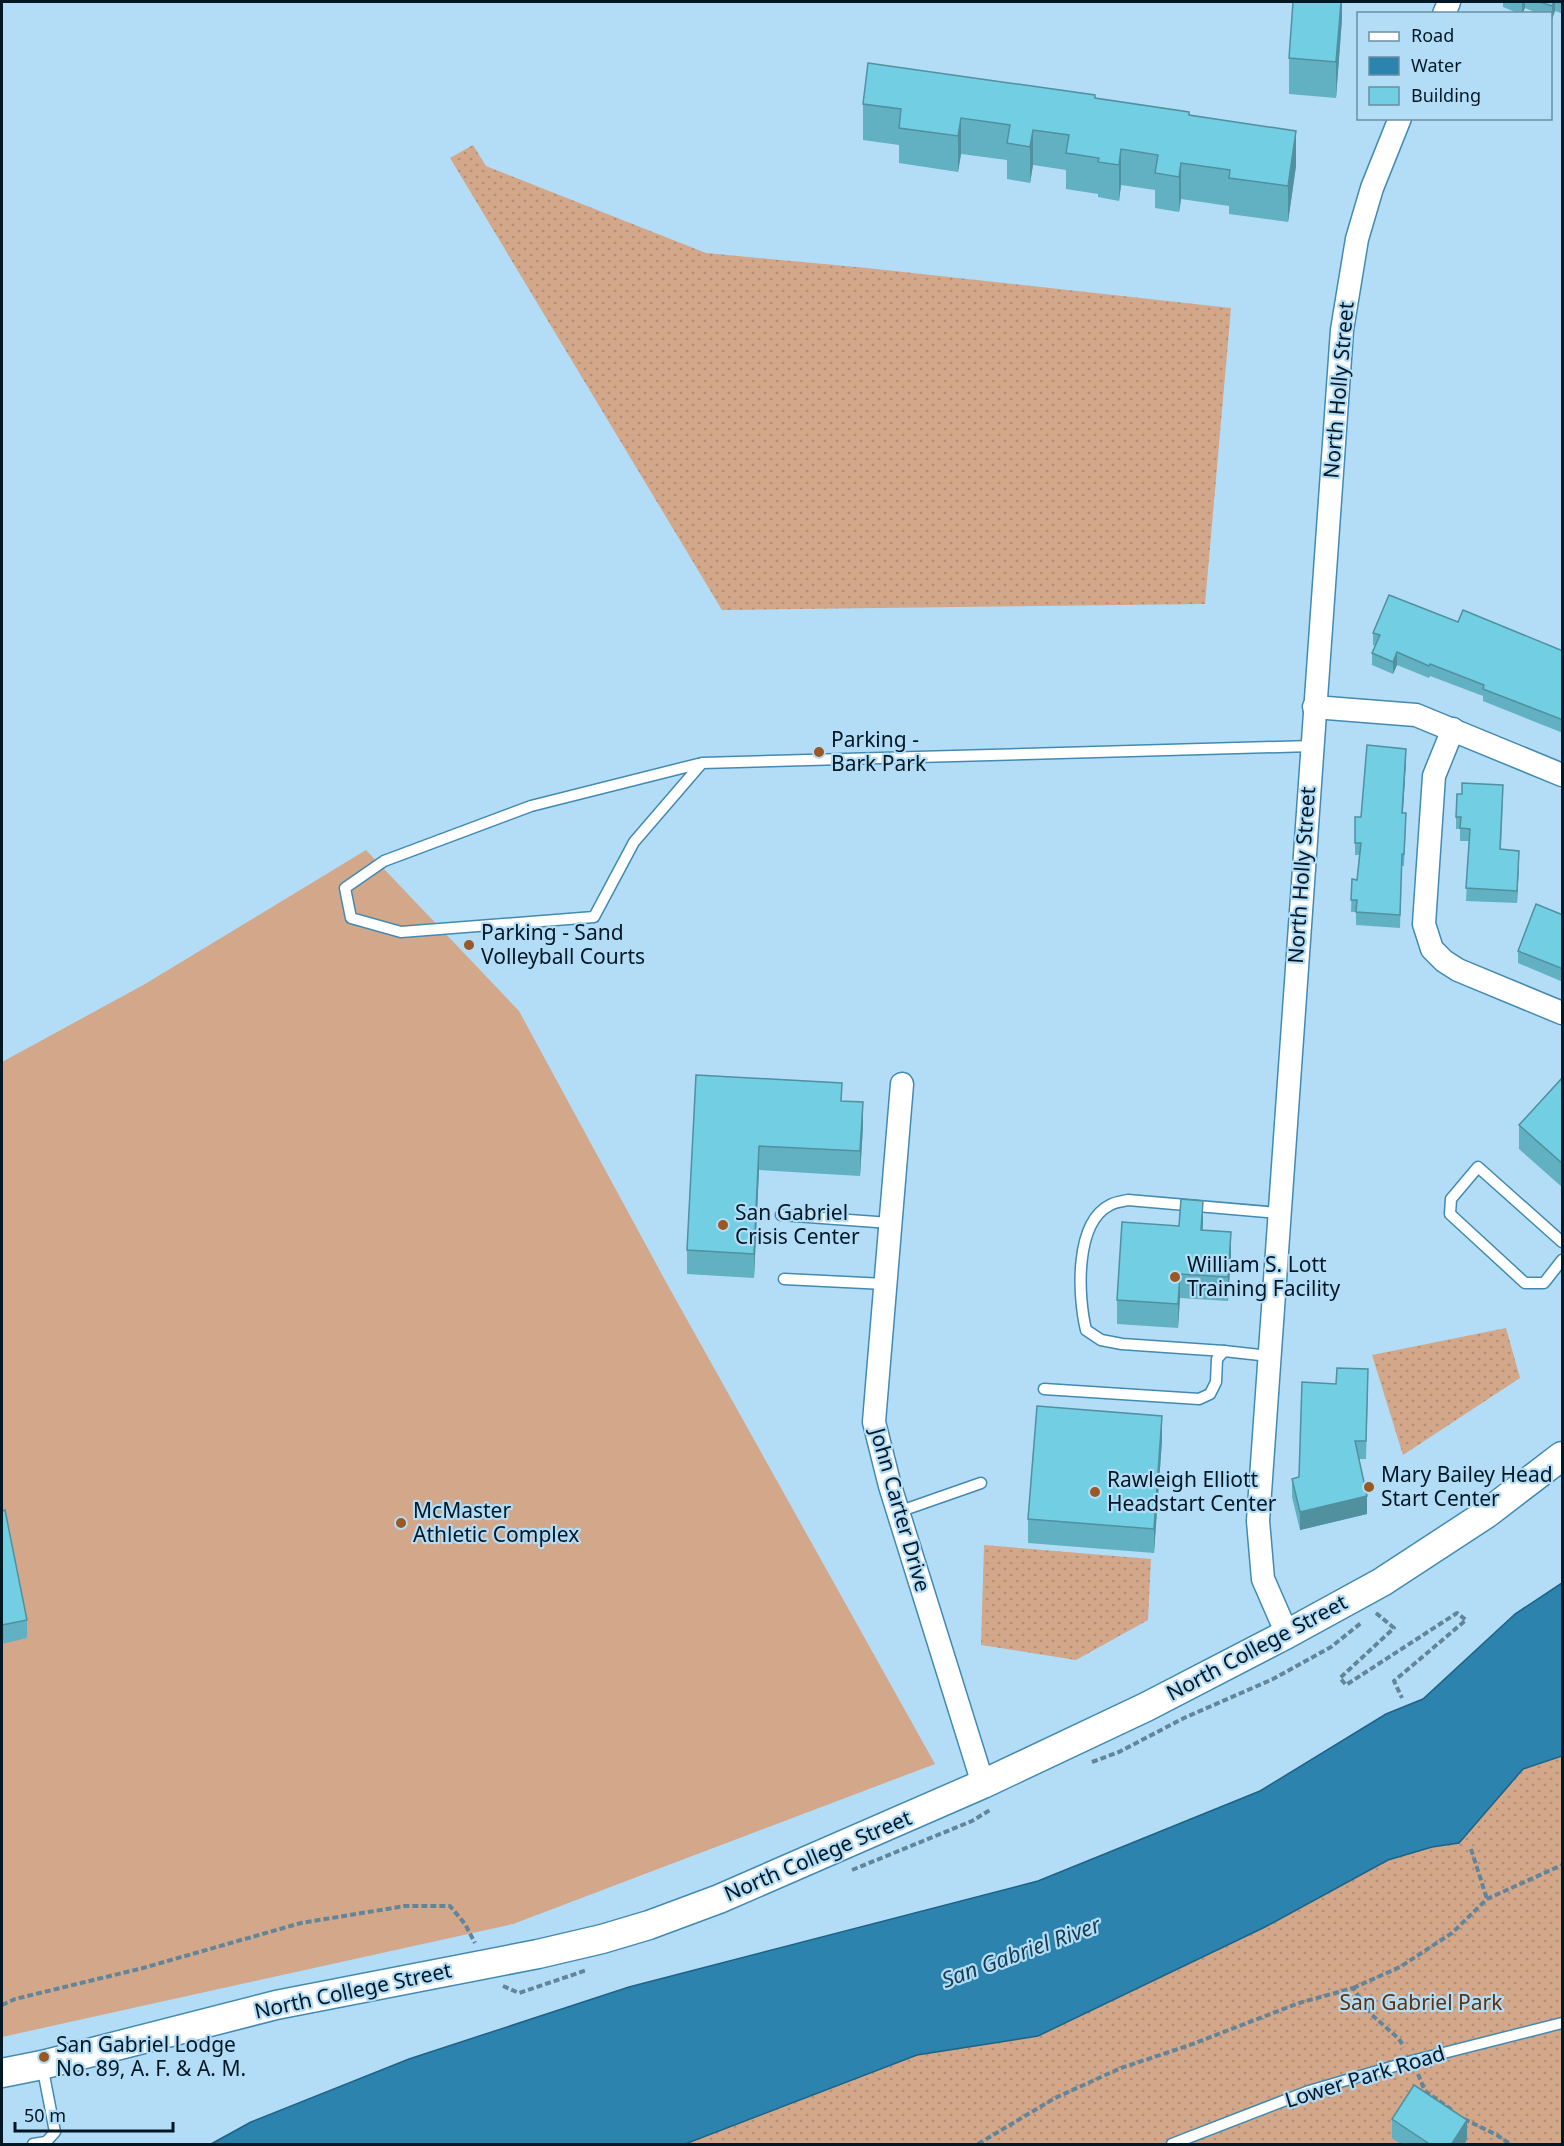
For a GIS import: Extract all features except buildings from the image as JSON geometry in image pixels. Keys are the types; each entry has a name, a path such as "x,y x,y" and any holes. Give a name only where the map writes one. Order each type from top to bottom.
{"street":[{"name":"North Holly Street","path":"1287,1634 1263,1579 1258,1521 1311,746 1342,330 1357,239 1372,188 1399,120"},
{"path":"1314,707 1416,715 1563,775"},
{"path":"1453,729 1434,776 1425,924 1432,949 1458,970 1563,1013"},
{"name":"John Carter Drive","path":"902,1084 874,1422 898,1512 991,1794"},
{"name":"North College Street","path":"2,2073 42,2065 276,2005 538,1954 649,1925 991,1794 1146,1707 1382,1582 1486,1514 1563,1456"}],"lane":[{"path":"702,763 634,842 594,917 401,932 351,918 345,888 384,861 531,807 702,763 1311,746"},
{"path":"1563,1242 1478,1167 1450,1199 1450,1214 1525,1283 1544,1283 1563,1260"},
{"path":"1269,1356 1122,1344 1101,1340 1086,1330 1080,1277 1085,1238 1095,1218 1110,1205 1128,1200 1279,1214"},
{"path":"781,1215 891,1223"},
{"path":"784,1279 885,1284"},
{"path":"1044,1389 1199,1399 1210,1394 1216,1382 1217,1359 1224,1351"},
{"path":"898,1512 981,1483"},
{"name":"Lower Park Road","path":"1172,2145 1309,2091 1413,2061 1563,2023"},
{"path":"33,2145 46,2142 55,2132 42,2065"}],"path":[{"path":"1087,1763 1119,1752 1184,1718 1273,1679 1331,1647 1384,1606"},
{"path":"1376,1612 1394,1628 1340,1678 1346,1685 1457,1614 1466,1620 1394,1681 1402,1698"},
{"path":"849,1871 972,1821 991,1794"},
{"path":"1471,1849 1487,1899"},
{"path":"978,2145 1055,2098 1120,2067 1190,2045 1299,2003 1353,1988 1400,1967 1452,1933 1487,1899 1563,1865"},
{"path":"2,2005 15,1999 143,1968 301,1923 405,1906 450,1906 465,1924 488,1980 519,1993 589,1969"},
{"path":"1353,1988 1372,2015 1399,2039 1404,2047"},
{"path":"1417,2072 1425,2091 1466,2120 1497,2135 1510,2145"}],"green space":[{"path":"473,145 486,166 706,253 867,268 1231,308 1205,604 722,610 450,158"},
{"name":"McMaster Athletic Complex","path":"366,850 519,1011 666,1282 935,1764 513,1924 2,2037 2,1062 145,984"},
{"path":"1506,1328 1520,1378 1403,1455 1372,1355"},
{"path":"984,1545 1151,1559 1148,1620 1076,1660 981,1645"},
{"name":"San Gabriel Park","path":"1562,1756 1562,2144 685,2144 917,2055 1038,2036 1265,1927 1388,1860 1432,1847 1459,1843 1523,1769"}],"water":[{"name":"San Gabriel River","path":"1562,1583 1562,1756 1523,1769 1459,1843 1432,1847 1388,1860 1265,1927 1038,2036 917,2055 685,2144 211,2144 251,2122 409,2059 629,1987 1038,1881 1260,1791 1386,1714 1423,1699 1515,1614"}],"place":[{"name":"Parking - Bark Park","path":"819,752"},
{"name":"Parking - Sand Volleyball Courts","path":"469,945"},
{"name":"San Gabriel Crisis Center","path":"723,1225"},
{"name":"William S. Lott Training Facility","path":"1175,1277"},
{"name":"Mary Bailey Head Start Center","path":"1369,1487"},
{"name":"Rawleigh Elliott Headstart Center","path":"1095,1492"},
{"name":"McMaster Athletic Complex","path":"401,1523"},
{"name":"San Gabriel Lodge No. 89, A. F. & A. M.","path":"44,2057"}]}
